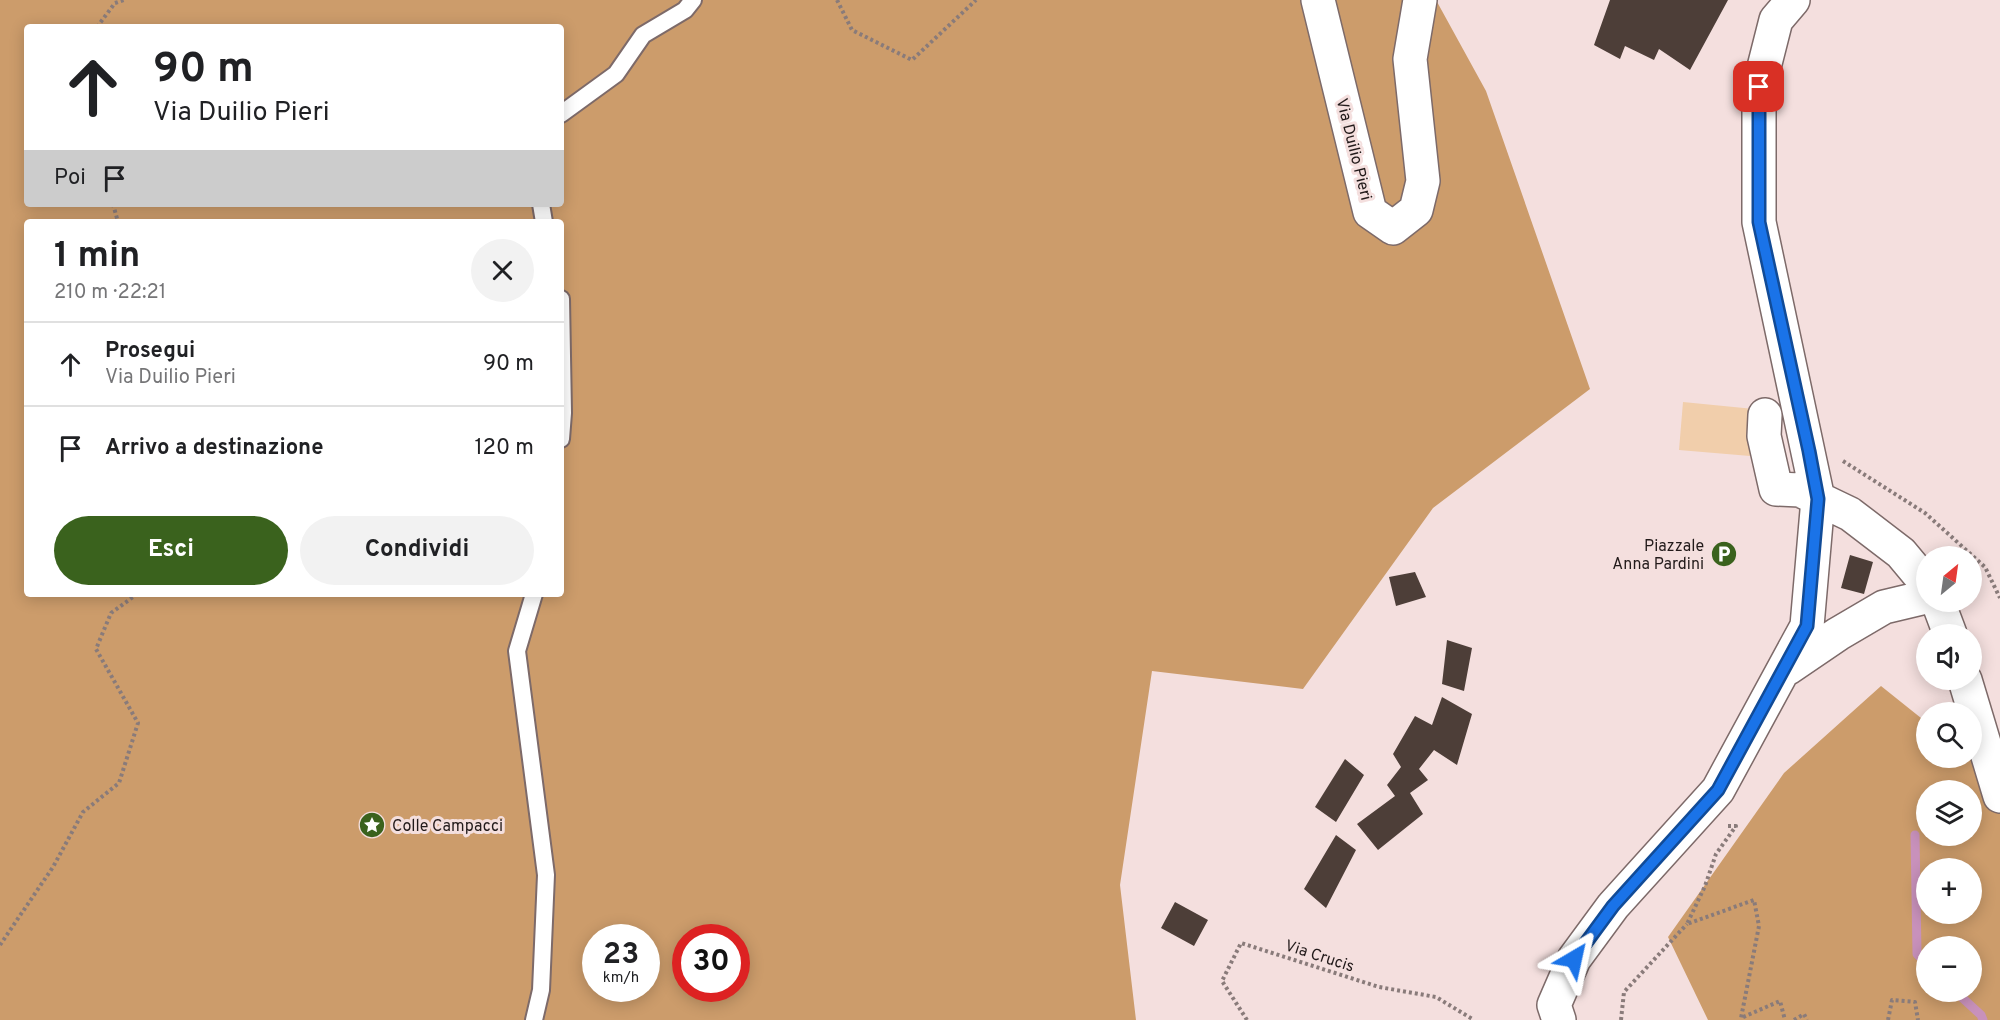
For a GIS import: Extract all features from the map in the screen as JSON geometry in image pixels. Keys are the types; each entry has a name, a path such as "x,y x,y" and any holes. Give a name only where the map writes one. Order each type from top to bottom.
{"street":[{"name":"Via Duilio Pieri","path":"1318,0 1370,212 1393,228 1416,210 1423,181 1410,59 1420,0"},
{"path":"1559,1020 1554,1005 1574,959 1613,906 1718,790 1807,626 1818,499 1759,222 1759,87 1776,20 1793,0"},
{"path":"1765,415 1764,436 1776,489 1800,490 1850,514 1901,553 1916,572"},
{"path":"1782,672 1884,607 1916,599"},
{"path":"1968,690 2000,796"}],"lane":[{"path":"564,112 616,74 642,35 685,10 693,0"},
{"path":"533,597 517,651 546,875 541,990 534,1020"}],"path":[{"path":"99,24 115,3 124,0"},
{"path":"837,0 852,30 912,60 976,0"},
{"path":"1809,451 1848,462 1925,513 1985,567 2000,598"},
{"path":"0,945 53,867 83,812 119,783 138,723 96,650 111,613 133,597"},
{"path":"1621,1020 1624,992 1687,924 1705,886 1716,854 1736,826 1684,828"},
{"path":"1687,924 1754,900 1759,926 1741,1018 1780,1000 1785,1020"},
{"name":"Via Crucis","path":"1246,1020 1221,981 1241,943 1379,987 1436,997 1474,1020"},
{"path":"1888,1020 1892,1000 1915,1002 1918,1020"},
{"path":"1794,1020 1804,1014 1807,1020"}],"shaded area":[{"path":"0,0 1436,0 1486,91 1590,389 1433,508 1303,689 1152,671 1120,885 1136,1020 0,1020"},
{"path":"1683,402 1754,409 1750,456 1679,450"},
{"path":"1881,686 1916,714 1916,768 1982,768 1982,766 2000,780 2000,1020 1708,1020 1668,937 1784,773"}],"building":[{"path":"1610,0 1728,0 1690,70 1659,49 1654,60 1625,46 1620,59 1594,45"},
{"path":"1850,555 1873,562 1864,594 1841,588"},
{"path":"1415,572 1426,597 1396,606 1389,577"},
{"path":"1447,640 1472,648 1464,691 1442,684"},
{"path":"1442,697 1472,714 1457,765 1434,750 1419,769 1428,780 1410,793 1423,814 1378,850 1357,824 1395,796 1387,785 1401,767 1393,754 1415,716 1432,725"},
{"path":"1345,759 1364,775 1336,822 1315,807"},
{"path":"1336,835 1356,850 1326,908 1304,889"},
{"path":"1175,902 1208,920 1194,946 1161,928"}],"waterway":[{"path":"1915,835 1917,936"},
{"path":"1967,1002 1981,1015 1983,1020"}],"place":[{"name":"Piazzale Anna Pardini","path":"1724,554"},
{"name":"Colle Campacci","path":"372,825"}],"route":[{"path":"1574,959 1613,906 1718,790 1807,626 1818,499 1759,222 1759,87"}]}
